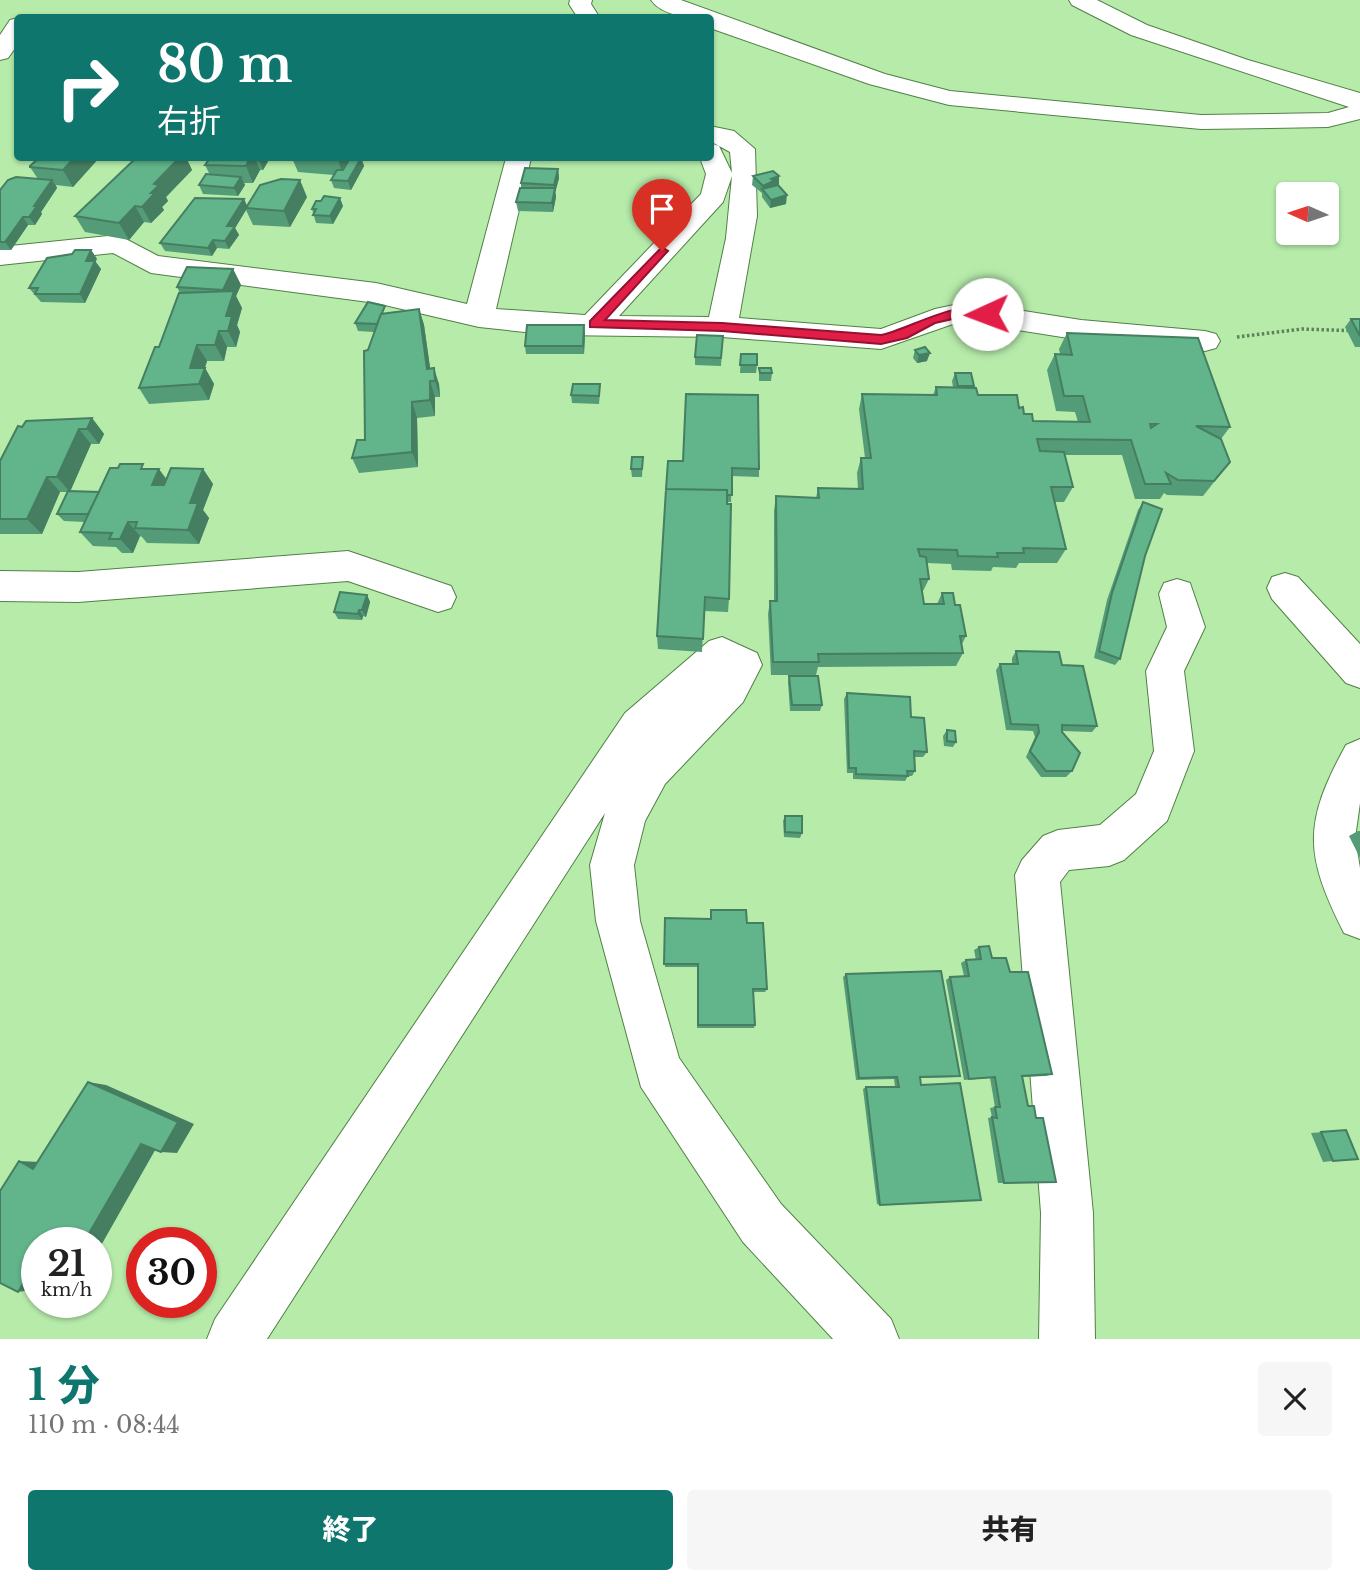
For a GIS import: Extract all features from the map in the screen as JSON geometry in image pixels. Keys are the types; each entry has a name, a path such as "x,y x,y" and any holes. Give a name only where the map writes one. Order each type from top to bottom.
{"street":[{"path":"662,0 695,14"},
{"path":"1080,0 1139,30 1240,65 1355,99 1360,105"},
{"path":"714,21 877,79 949,98 1201,122 1328,120 1360,111"},
{"path":"0,53 14,31"},
{"path":"714,134 724,136 742,149 746,171 739,234 722,327"},
{"path":"480,317 518,161"},
{"path":"594,324 714,196 719,174 714,161"},
{"path":"0,256 118,244 151,264 376,293 480,317 553,325 722,327 881,340 903,335 932,320 966,312 1079,330 1205,341"},
{"path":"0,586 78,587 348,566 438,597"},
{"path":"1285,588 1360,671"},
{"path":"1067,1339 1067,1213 1037,875 1058,851 1109,845 1152,807 1174,751 1165,671 1186,626 1177,594"},
{"path":"235,1339 639,726 722,653 743,665 729,690 650,771 625,816 612,865 618,921 658,1070 762,1223 871,1339"},
{"path":"1360,758 1349,778 1331,827 1341,884 1360,917"}],"path":[{"path":"1205,341 1302,329 1360,331"}],"building":[{"path":"36,161 71,161 63,170 30,166"},
{"path":"133,161 176,161 154,184 159,185 151,193 155,193 142,207 135,206 119,223 75,216"},
{"path":"208,161 248,161 246,166 205,165"},
{"path":"348,161 359,161 348,181 331,180 337,170 343,170"},
{"path":"525,168 558,169 554,185 521,183"},
{"path":"773,171 779,176 763,186 753,176"},
{"path":"206,174 241,177 234,188 199,185"},
{"path":"16,177 52,180 29,217 23,217 5,242 0,242 0,190 8,180"},
{"path":"281,179 300,180 284,211 246,208 260,185"},
{"path":"778,185 787,195 771,200 762,189"},
{"path":"520,188 555,188 552,203 516,202"},
{"path":"324,196 340,198 330,216 313,215 316,209 312,209 316,201 321,201"},
{"path":"195,198 244,199 227,226 235,226 225,241 213,240 208,248 160,243"},
{"path":"75,250 91,250 86,261 95,261 80,294 35,294 38,288 29,288 47,258 72,254"},
{"path":"187,267 233,269 223,290 177,287"},
{"path":"234,291 226,316 232,316 228,331 219,331 215,345 197,345 190,368 205,368 199,384 139,388 155,347 159,347 179,293"},
{"path":"368,302 385,306 377,324 355,323"},
{"path":"419,309 427,369 434,368 435,381 430,381 430,400 412,402 412,452 352,458 357,440 365,440 364,351 368,350 381,314"},
{"path":"1351,319 1360,319 1360,336"},
{"path":"527,325 584,325 583,346 525,346"},
{"path":"1067,333 1198,338 1230,427 1196,426 1221,439 1230,462 1214,481 1178,480 1166,473 1171,484 1145,484 1131,440 1037,439 1040,451 1064,452 1073,487 1051,487 1066,549 1023,548 1024,553 997,553 998,557 958,556 957,550 918,549 920,556 926,557 929,579 920,579 924,604 944,604 942,593 953,593 955,605 960,605 966,636 960,636 963,653 818,654 819,662 773,662 770,601 777,601 776,496 819,498 818,488 863,489 861,458 871,458 862,394 937,395 936,387 976,388 978,395 1017,395 1019,408 1023,407 1024,414 1032,414 1033,421 1090,422 1083,396 1064,396 1055,354 1072,355"},
{"path":"697,335 723,336 721,358 695,357"},
{"path":"925,347 930,353 919,355 915,350"},
{"path":"741,354 757,354 757,365 740,365"},
{"path":"759,368 771,368 772,373 760,373"},
{"path":"955,373 971,373 974,386 958,386"},
{"path":"573,384 600,384 599,396 571,395"},
{"path":"686,394 758,395 759,469 732,468 732,495 727,495 727,490 666,489 668,461 683,461"},
{"path":"92,418 87,429 79,429 57,477 47,477 27,519 0,519 0,461 18,426 22,427 26,421"},
{"path":"632,457 643,457 642,469 631,469"},
{"path":"120,464 143,464 141,469 159,469 152,485 164,485 171,468 203,469 190,503 198,503 188,530 135,528 137,522 128,522 120,539 109,539 112,533 80,532 110,468 118,468"},
{"path":"666,489 727,490 727,504 731,504 729,599 705,597 703,639 657,636"},
{"path":"68,491 99,492 88,514 57,514"},
{"path":"1143,502 1162,509 1145,556 1120,659 1099,651 1112,593"},
{"path":"340,592 367,595 358,614 334,612"},
{"path":"1016,651 1059,652 1062,665 1083,666 1097,726 1062,725 1062,732 1080,753 1072,771 1046,771 1030,751 1039,732 1038,725 1011,724 1000,664 1018,664"},
{"path":"789,676 818,676 822,705 792,705"},
{"path":"847,693 910,697 911,717 924,718 927,752 914,751 915,771 907,771 908,776 856,774 856,768 849,768"},
{"path":"947,730 955,731 956,742 947,741"},
{"path":"785,816 802,816 802,833 785,832"},
{"path":"711,910 746,910 747,923 763,923 767,989 753,989 755,1025 698,1025 698,964 664,964 665,918 711,919"},
{"path":"989,946 992,958 1006,958 1010,972 1028,972 1052,1074 1022,1076 1028,1106 1034,1106 1036,1118 1043,1118 1056,1182 1004,1183 992,1117 997,1118 995,1107 1000,1107 995,1077 969,1079 950,977 969,976 966,960 981,959 979,947"},
{"path":"941,971 960,1076 920,1077 921,1085 960,1083 981,1200 880,1205 866,1087 899,1087 897,1077 859,1078 846,974"},
{"path":"88,1082 178,1122 161,1152 141,1144 93,1227 21,1227 21,1287 18,1292 0,1283 0,1191 19,1161 33,1169"},
{"path":"1346,1130 1358,1159 1333,1161 1321,1132"}],"route":[{"path":"662,251 594,324 722,327 881,340 903,335 932,320 966,312 987,314"}]}
